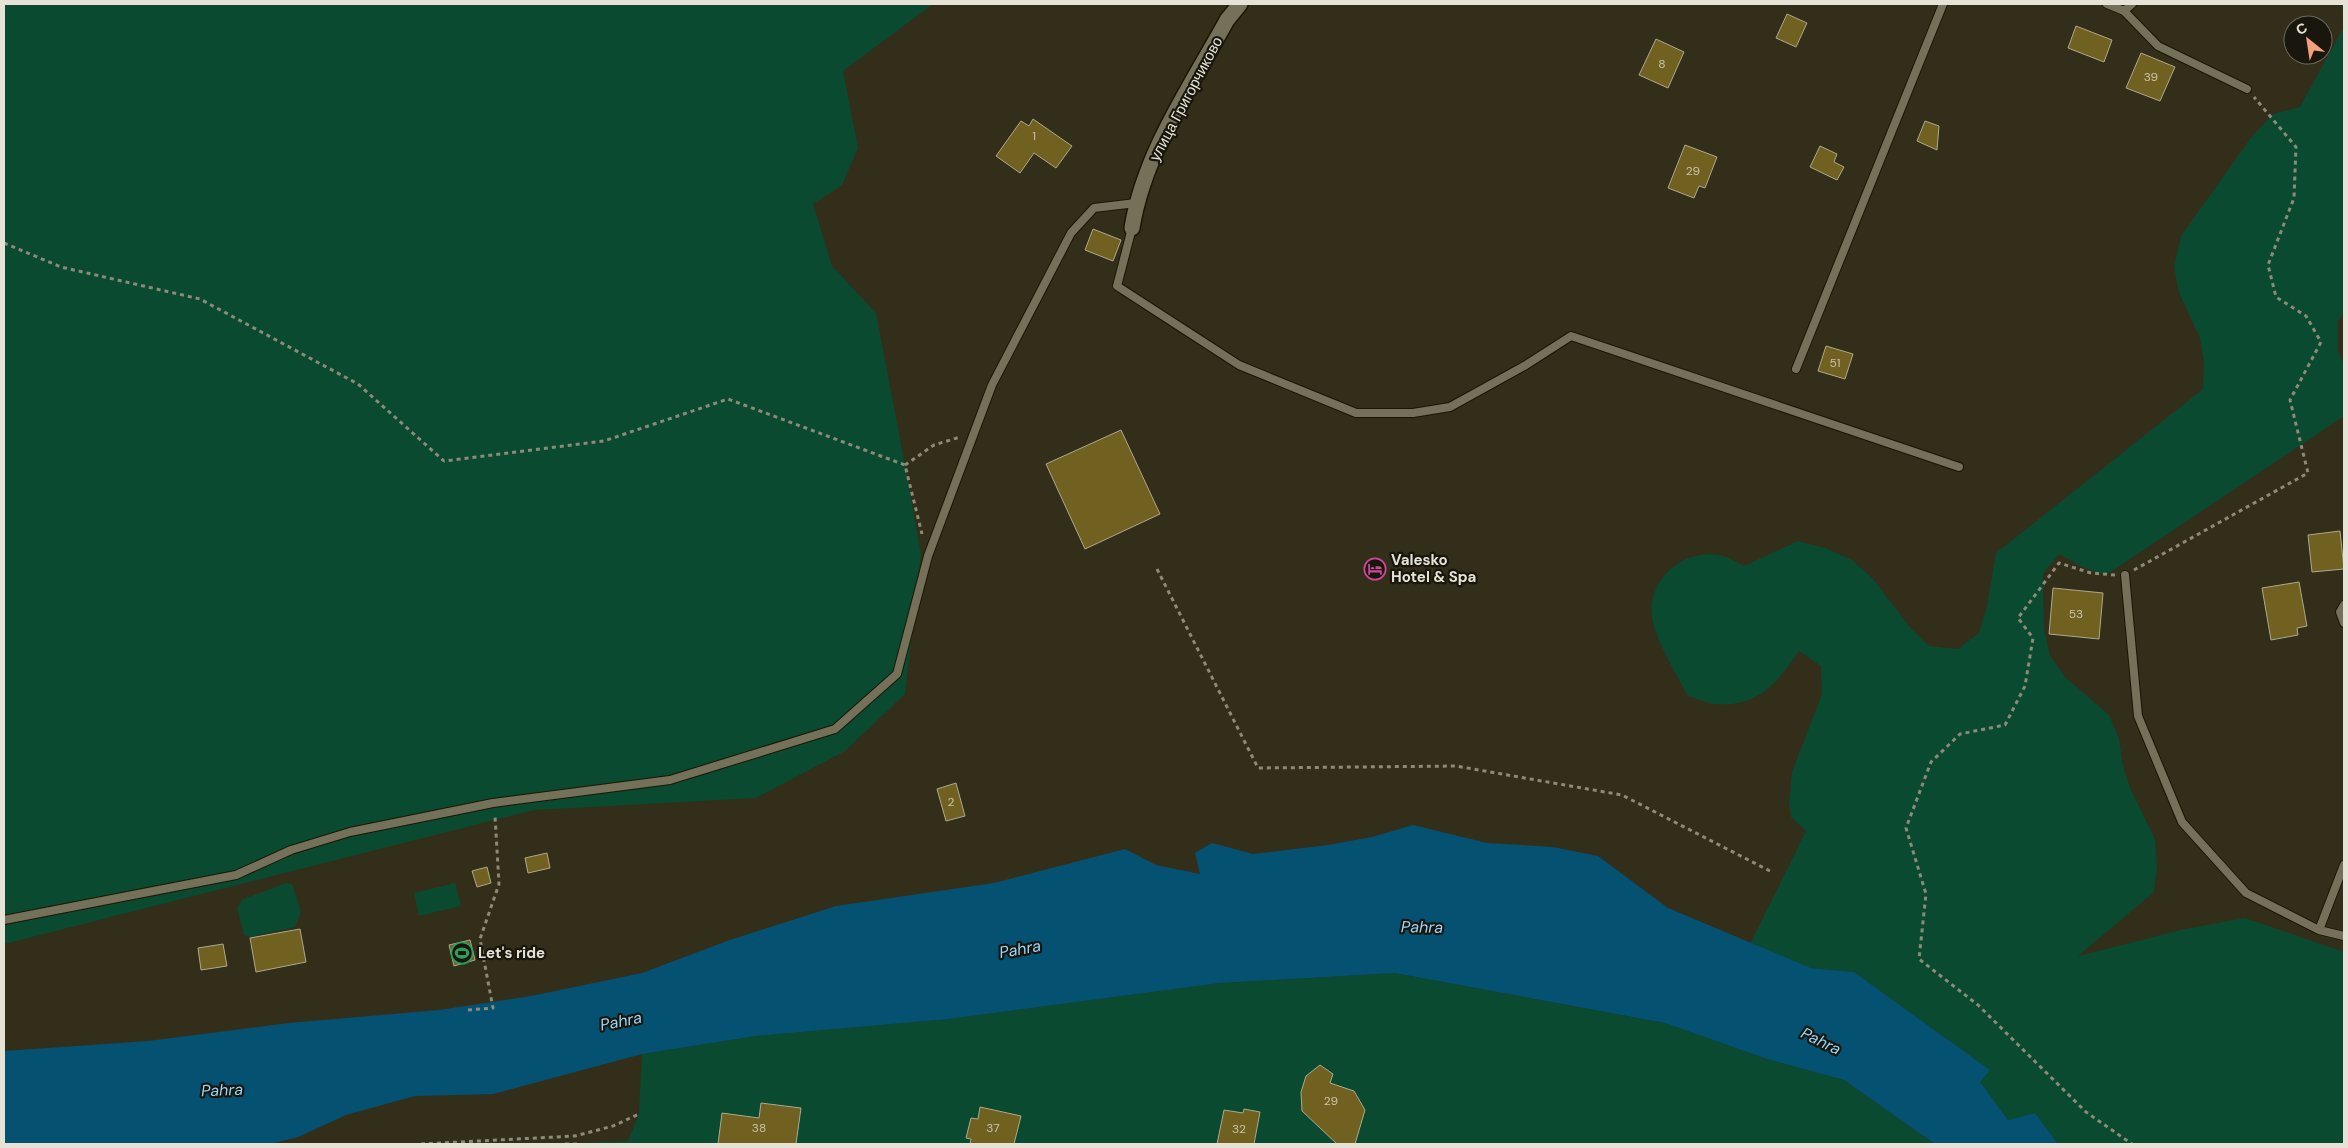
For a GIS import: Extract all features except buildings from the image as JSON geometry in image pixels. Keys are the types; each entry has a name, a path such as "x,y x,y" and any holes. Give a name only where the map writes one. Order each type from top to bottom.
{"street":[{"name":"улица Григорчиково","path":"1132,228 1136,203 1161,139 1228,20 1240,4"}],"lane":[{"path":"1796,369 1943,4"},
{"path":"2107,4 2124,11 2158,46 2247,89"},
{"path":"2124,11 2132,4"},
{"path":"4,920 236,875 291,850 350,832 493,803 670,780 836,729 897,674 928,556 992,385 1071,233 1094,208 1136,203"},
{"path":"1132,228 1118,286 1239,365 1356,413 1413,413 1450,406 1526,365 1571,336 1959,467"},
{"path":"2125,575 2138,716 2182,822 2246,893 2318,930 2344,936"},
{"path":"2344,605 2340,612 2344,623"},
{"path":"2318,930 2344,865"}],"path":[{"path":"2132,1144 2086,1112 1978,1005 1919,960 1926,894 1906,828 1930,762 1960,734 2004,725 2025,686 2032,638 2018,618 2058,563 2091,574 2125,575 2308,473 2290,400 2321,342 2306,316 2276,297 2268,265 2294,198 2296,147 2247,89"},
{"path":"4,243 61,267 200,299 358,384 444,460 604,441 728,399 905,465"},
{"path":"905,465 934,445 974,433"},
{"path":"905,465 928,556"},
{"path":"1157,569 1258,768 1456,766 1622,795 1770,871"},
{"path":"468,1010 493,1008 480,939 499,884 496,819"},
{"path":"421,1144 575,1136 614,1126 639,1114"},
{"path":"565,1144 580,1144"}],"green space":[{"path":"4,4 933,4 843,71 858,148 842,185 813,204 832,266 876,313 905,465 921,554 905,694 845,751 756,798 534,810 4,944"},
{"path":"2342,4 2344,4 2344,27"},
{"path":"2344,27 2344,313 2338,322 2338,350 2344,365 2344,416 2106,575 2082,567 2059,554 2043,574 2044,629 2050,656 2066,678 2109,715 2119,739 2123,766 2131,790 2155,839 2157,867 2154,892 2078,956 2185,929 2245,918 2344,952 2344,1144 2058,1144 2035,1113 2008,1120 1979,1082 1990,1070 1854,972 1811,968 1750,944 1806,831 1791,817 1789,803 1792,772 1822,694 1821,666 1799,651 1774,683 1765,691 1743,702 1714,704 1688,696 1668,660 1655,631 1652,608 1654,594 1668,572 1679,563 1691,557 1719,555 1744,566 1798,541 1825,548 1852,560 1873,579 1909,626 1929,646 1958,649 1979,633 1987,606 1996,553 2203,389 2204,363 2200,338 2179,293 2174,267 2181,236 2250,139 2273,114 2300,107 2323,65 2333,65 2333,47"},
{"path":"286,883 292,884 301,912 295,927 250,937 244,935 237,908 243,899"},
{"path":"455,883 461,906 419,916 414,893"},
{"path":"1395,973 1665,1023 1767,1059 1844,1080 1935,1144 558,1144 628,1141 639,1114 642,1054 756,1036 949,1019 1220,983"}],"water":[{"name":"Pahra","path":"1413,825 1487,843 1553,847 1598,856 1668,908 1811,968 1854,972 1990,1070 1980,1082 2008,1120 2035,1113 2058,1144 1935,1144 1844,1080 1767,1059 1665,1023 1395,973 1220,983 949,1019 756,1036 642,1054 493,1094 415,1096 346,1115 298,1137 270,1144 4,1144 4,1051 148,1041 289,1023 439,1010 531,996 642,973 727,941 836,906 994,883 1125,849 1156,865 1200,874 1195,853 1212,843 1253,854 1328,845 1372,837"}],"place":[{"name":"Valesko Hotel & Spa","path":"1375,569"},
{"name":"Let's ride","path":"462,953"}]}
